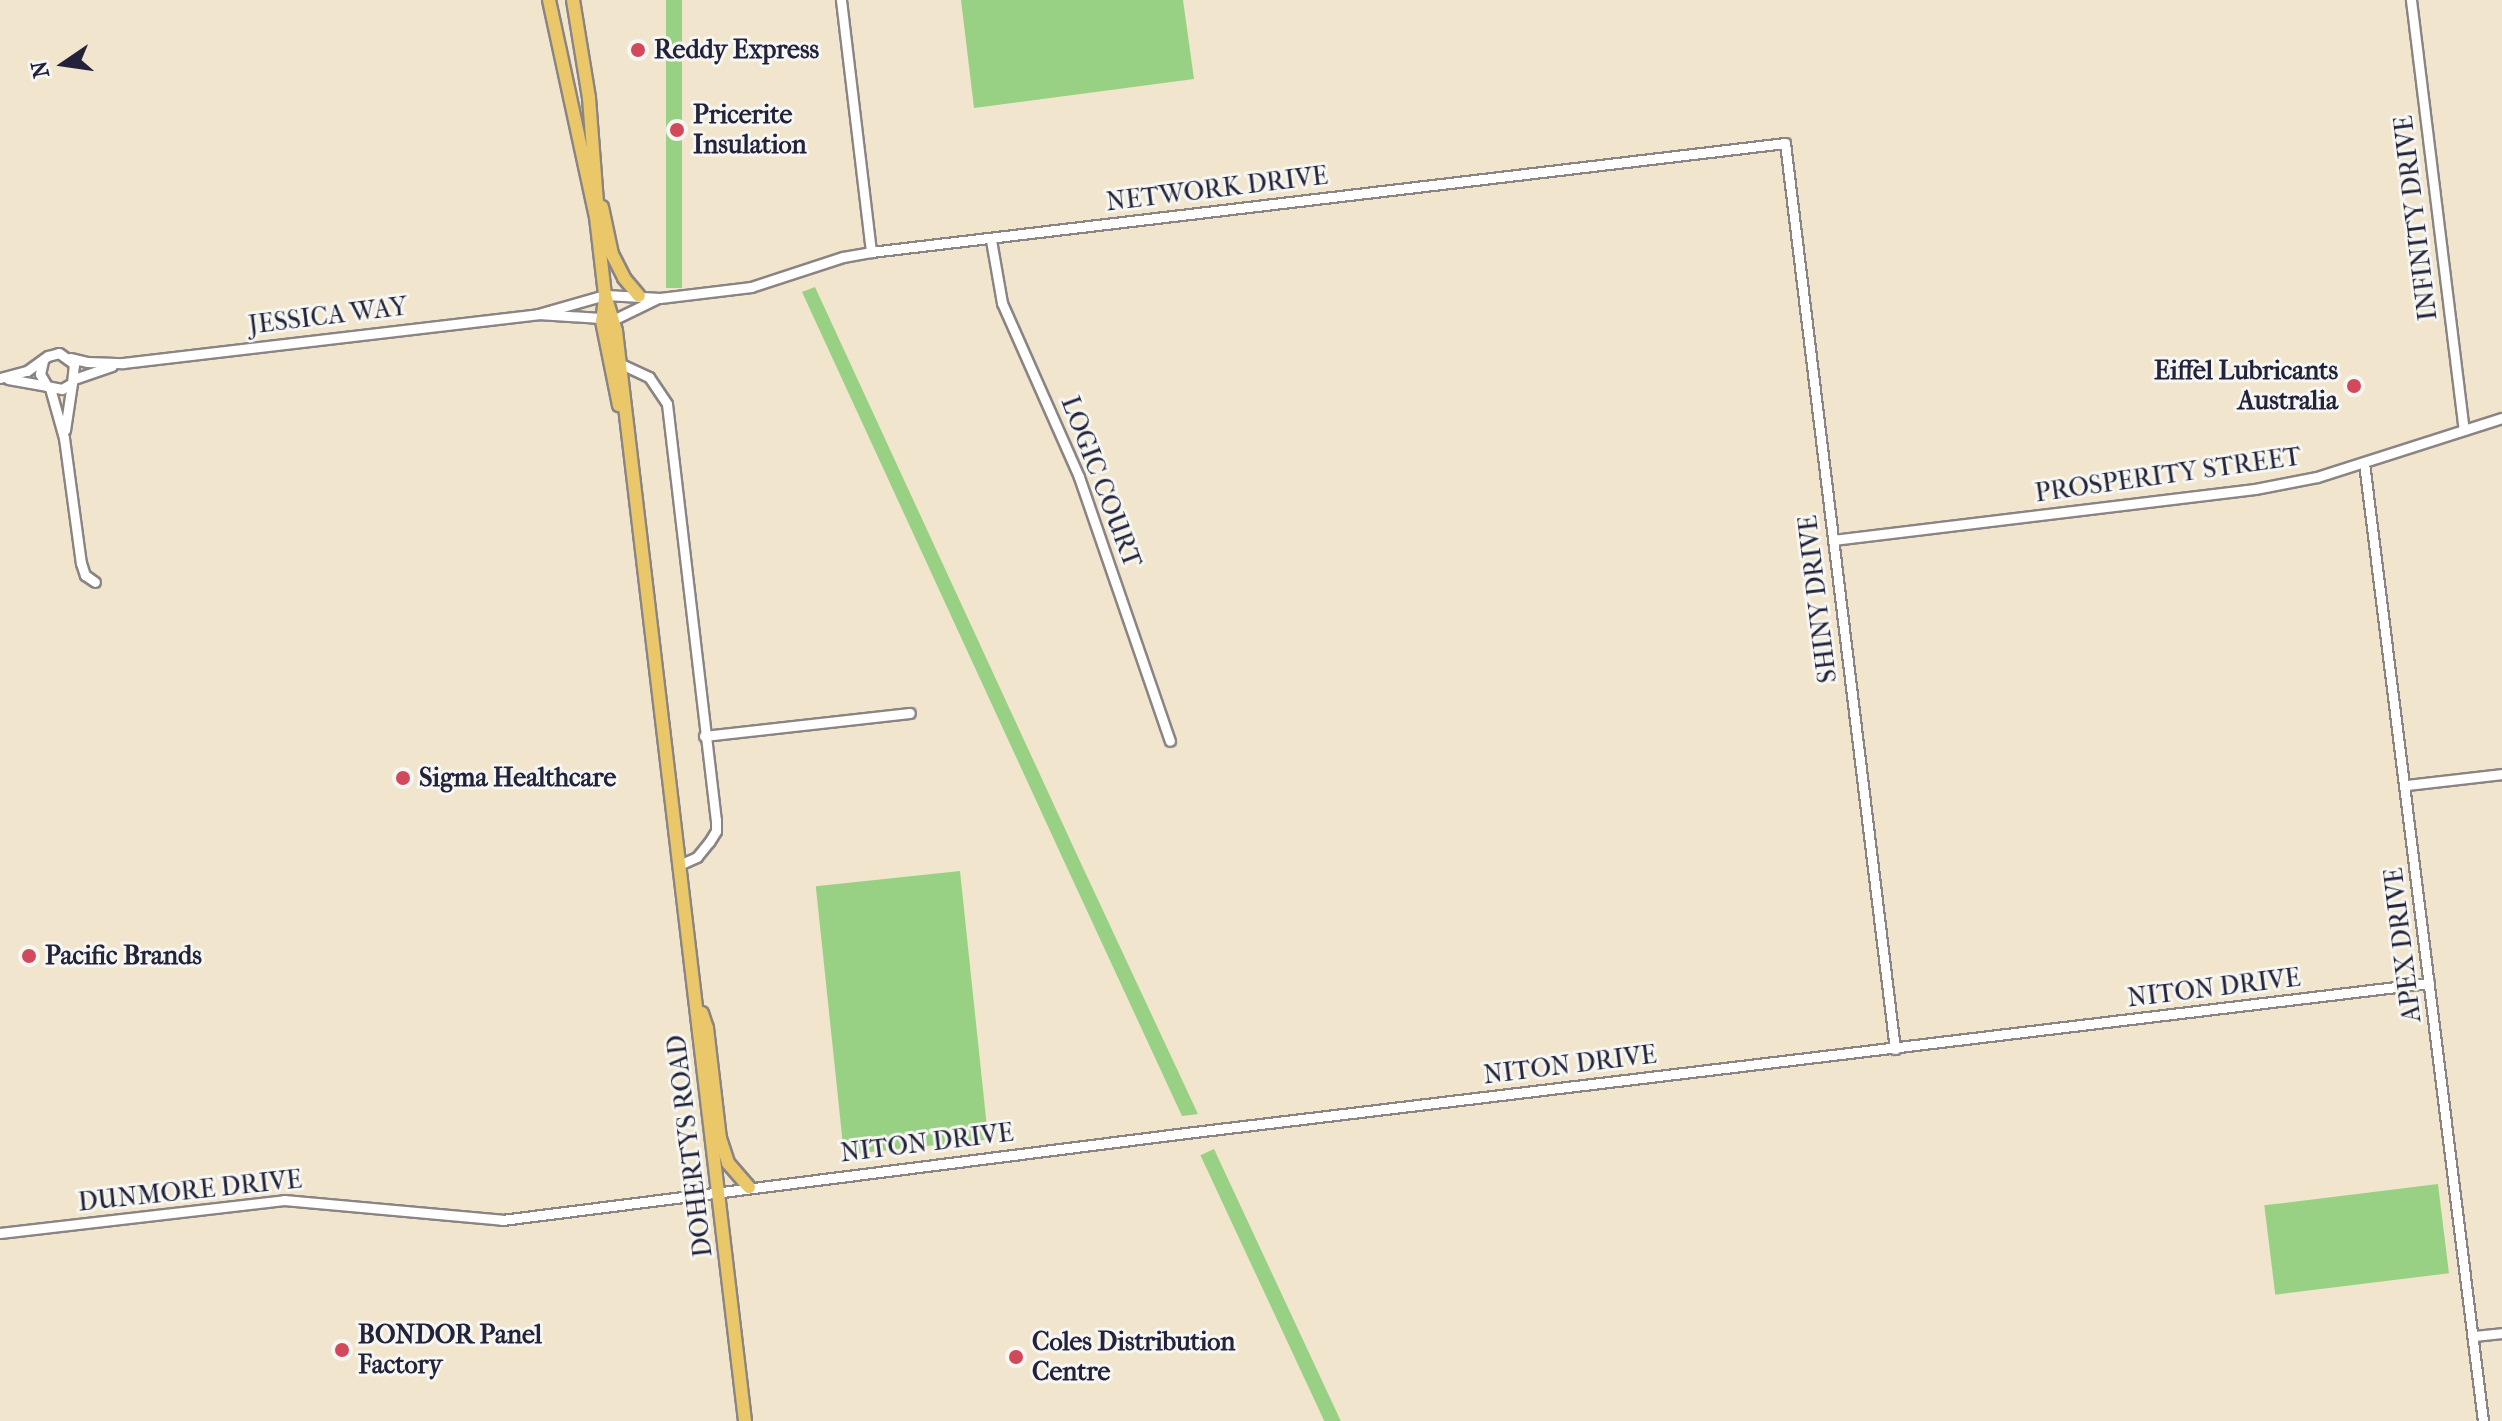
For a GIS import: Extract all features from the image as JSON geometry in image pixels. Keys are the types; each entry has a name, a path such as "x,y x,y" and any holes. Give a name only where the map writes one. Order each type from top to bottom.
{"main road":[{"name":"DOHERTYS ROAD","path":"549,0 596,217 608,320 628,440"},
{"name":"DOHERTYS ROAD","path":"573,0 598,184 596,217"},
{"path":"598,184 612,254 624,278 639,296"},
{"name":"DOHERTYS ROAD","path":"608,320 621,364 745,1421"},
{"path":"694,991 707,1028 720,1138 728,1163 749,1187"}],"street":[{"path":"841,0 871,252"},
{"name":"INFINITY DRIVE","path":"2411,0 2464,430"},
{"name":"NETWORK DRIVE","path":"605,295 660,298 751,287 843,257 871,252 1785,143"},
{"name":"SHINY DRIVE","path":"1785,143 1895,1049"},
{"name":"LOGIC COURT","path":"991,240 1002,303 1079,477 1170,741"},
{"name":"JESSICA WAY","path":"70,358 123,363 538,314 605,295"},
{"name":"NETWORK DRIVE","path":"608,320 660,298"},
{"name":"JESSICA WAY","path":"538,314 608,320"},
{"path":"0,379 27,371 55,353 70,358 76,368 64,438"},
{"path":"43,361 40,374 49,387 64,438 81,563 85,575 95,582"},
{"name":"JESSICA WAY","path":"73,381 123,363"},
{"path":"621,364 649,377 667,404 716,831 697,857 679,865"},
{"path":"0,379 62,389 73,381"},
{"name":"PROSPERITY STREET","path":"1833,540 2255,489 2364,463 2502,418"},
{"name":"APEX DRIVE","path":"2364,463 2407,785 2483,1421"},
{"path":"704,736 910,713"},
{"path":"2407,785 2502,774"},
{"name":"NITON DRIVE","path":"717,1191 2429,983"},
{"name":"DUNMORE DRIVE","path":"0,1233 284,1200 502,1220 717,1191"},
{"path":"2474,1336 2502,1333"}],"green space":[{"path":"666,0 682,0 682,288 666,288"},
{"path":"961,0 1183,0 1194,79 974,108"},
{"path":"815,287 1198,1114 1182,1116 802,292"},
{"path":"960,871 988,1140 844,1155 816,886"},
{"path":"1214,1149 1341,1421 1324,1421 1200,1155"},
{"path":"2438,1184 2449,1273 2275,1295 2264,1205"}],"place":[{"name":"Reddy Express","path":"638,50"},
{"name":"Pricerite Insulation","path":"677,130"},
{"name":"Eiffel Lubricants Australia","path":"2354,386"},
{"name":"Sigma Healthcare","path":"403,778"},
{"name":"Pacific Brands","path":"29,956"},
{"name":"BONDOR Panel Factory","path":"342,1350"},
{"name":"Coles Distribution Centre","path":"1016,1357"}]}
